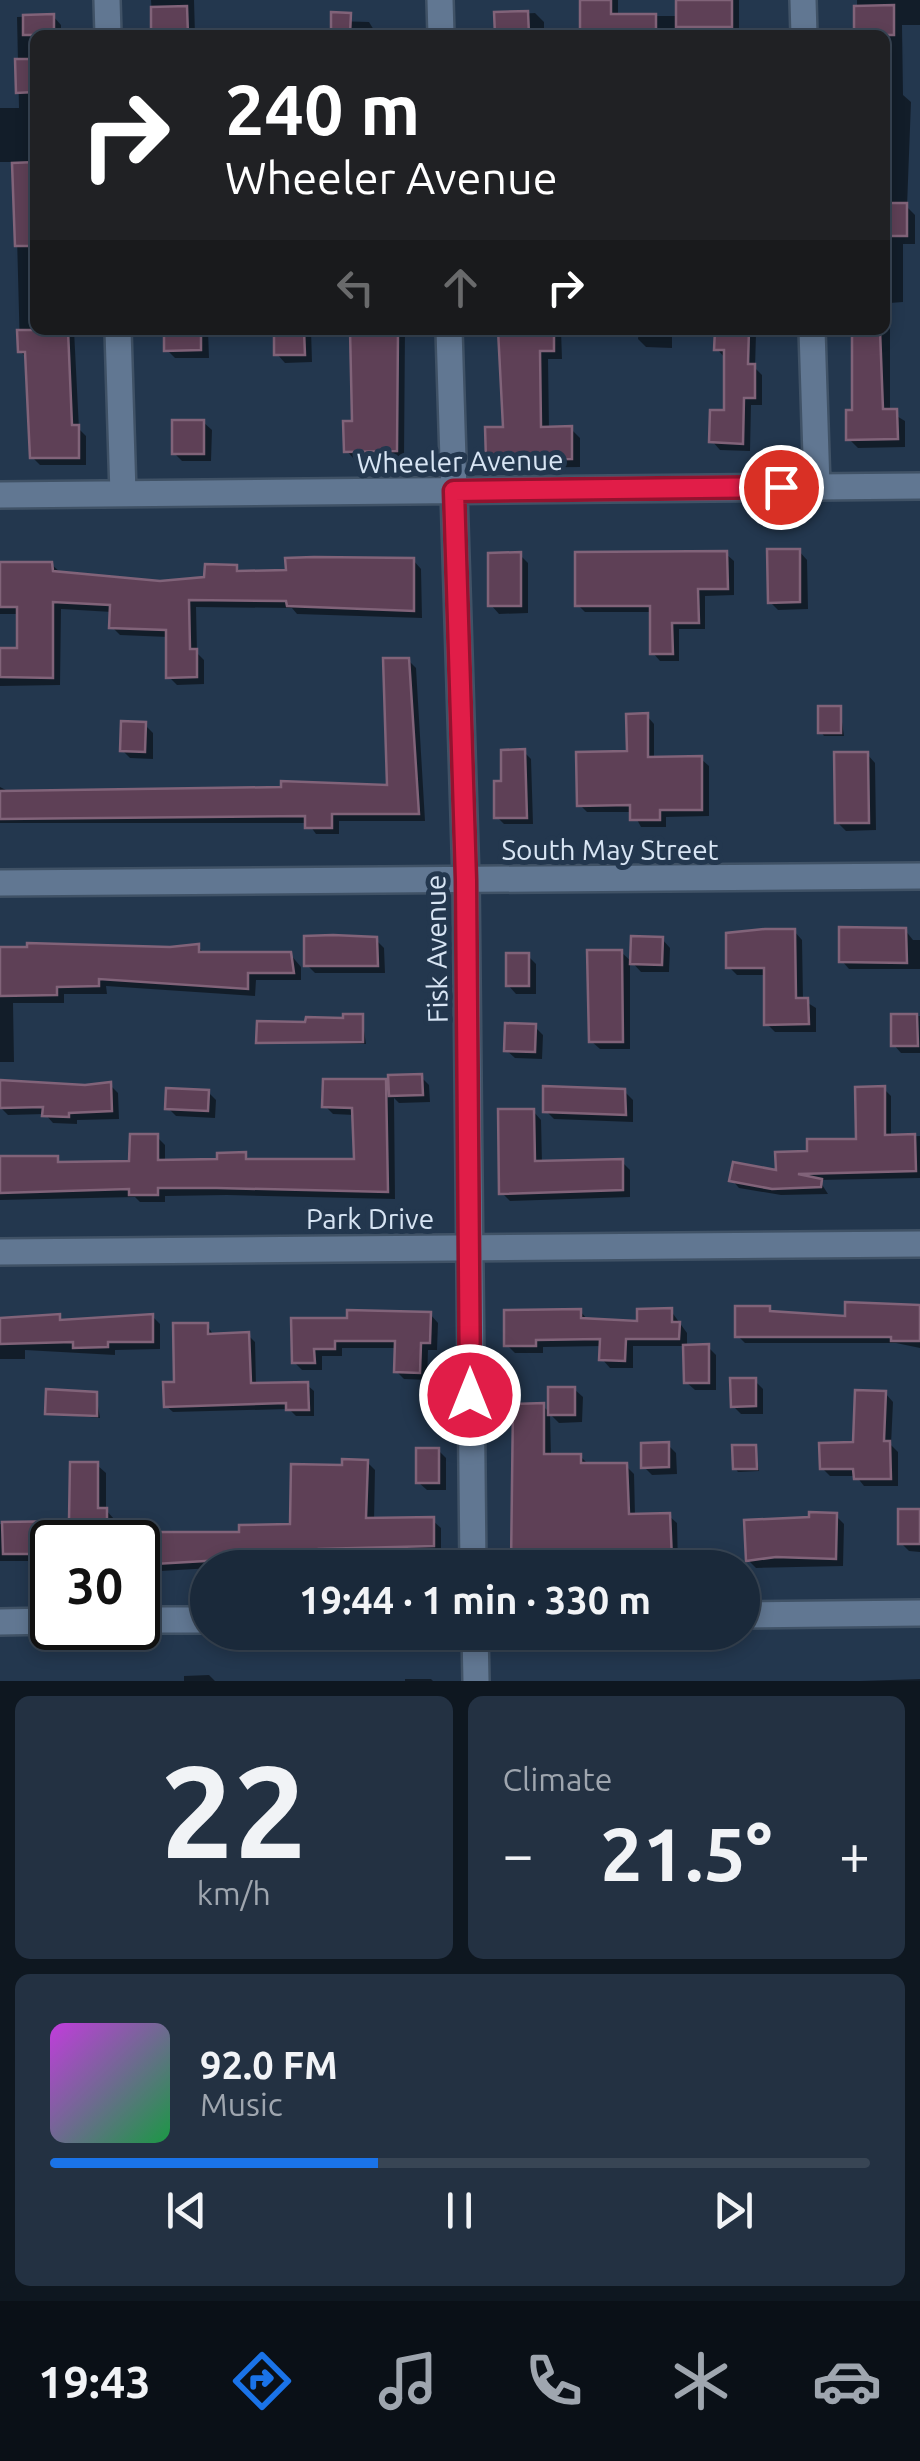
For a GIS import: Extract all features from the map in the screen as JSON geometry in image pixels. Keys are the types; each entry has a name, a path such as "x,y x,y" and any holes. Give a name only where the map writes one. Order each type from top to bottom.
{"street":[{"path":"107,0 108,30"},
{"path":"440,0 441,30"},
{"path":"803,0 804,30"},
{"path":"118,335 123,494"},
{"name":"Fisk Avenue","path":"449,335 466,880 474,1550"},
{"path":"812,335 817,487"},
{"name":"Wheeler Avenue","path":"0,495 920,486"},
{"name":"South May Street","path":"0,884 920,876"},
{"name":"Park Drive","path":"0,1252 920,1244"},
{"path":"760,1615 920,1613"},
{"path":"160,1620 190,1620"},
{"path":"0,1622 30,1621"},
{"path":"475,1650 476,1681"}],"building":[{"path":"580,0 611,0 611,14 656,14 656,30 580,30"},
{"path":"676,0 732,0 732,27 676,27"},
{"path":"894,5 894,35 890,35 890,30 854,30 854,6"},
{"path":"187,6 188,30 151,30 151,7"},
{"path":"528,11 529,30 495,30 494,12"},
{"path":"331,12 351,13 350,30 331,30"},
{"path":"54,14 54,30 30,30 30,35 23,35 23,15"},
{"path":"15,59 30,59 30,92 16,93"},
{"path":"30,162 30,246 15,246 12,163"},
{"path":"890,203 907,203 907,236 890,236"},
{"path":"17,330 30,330 30,335 68,335 72,425 79,425 79,458 30,458 25,352 18,352"},
{"path":"164,335 201,335 201,350 164,351"},
{"path":"274,335 304,335 305,355 274,355"},
{"path":"350,335 398,335 397,451 344,452 343,421 352,421"},
{"path":"498,335 554,335 554,351 540,351 541,427 572,426 572,459 486,460 485,427 503,427"},
{"path":"715,335 749,335 748,364 755,364 755,398 744,398 743,444 709,442 710,410 724,410 724,350 714,350"},
{"path":"852,335 880,335 883,409 897,409 898,439 846,440 846,410 852,410"},
{"path":"172,420 204,420 204,454 172,454"},
{"path":"767,549 800,549 800,602 768,603"},
{"path":"727,551 728,589 698,589 699,623 672,623 673,654 650,654 650,606 575,606 575,552"},
{"path":"521,552 521,606 488,606 488,553"},
{"path":"285,558 414,558 414,611 287,606 286,601 189,600 190,649 197,649 197,677 166,678 166,630 109,628 110,605 53,602 53,678 0,677 0,648 17,648 17,607 0,607 0,562 52,562 53,571 160,581 204,577 205,564 237,565 237,571 286,570"},
{"path":"383,658 409,658 419,814 332,814 332,828 305,828 305,816 0,819 0,791 281,787 281,781 387,785"},
{"path":"818,706 841,706 841,733 818,733"},
{"path":"648,713 648,757 702,756 702,810 660,810 660,820 630,820 630,805 577,806 576,752 627,751 626,714"},
{"path":"121,721 146,722 145,752 120,751"},
{"path":"525,749 527,818 494,818 494,781 501,781 501,750"},
{"path":"834,752 868,752 869,823 835,823"},
{"path":"839,927 906,928 907,963 839,962"},
{"path":"795,929 796,998 808,998 809,1024 764,1025 764,968 726,968 726,933"},
{"path":"304,936 377,937 378,966 304,966"},
{"path":"631,936 663,937 662,965 630,964"},
{"path":"27,943 170,947 199,944 199,952 291,952 294,973 248,973 248,989 99,979 99,986 57,987 57,995 0,996 0,947 27,947"},
{"path":"587,950 622,950 623,1042 589,1042"},
{"path":"506,953 529,953 529,986 506,986"},
{"path":"343,1014 363,1014 363,1042 256,1043 257,1021 305,1022 306,1017 343,1018"},
{"path":"891,1014 917,1014 918,1046 891,1046"},
{"path":"505,1023 536,1024 535,1052 504,1051"},
{"path":"422,1074 423,1095 389,1096 388,1075"},
{"path":"323,1079 386,1079 388,1192 158,1188 158,1195 129,1195 129,1189 0,1193 0,1156 58,1156 58,1162 129,1161 130,1134 158,1134 158,1160 217,1159 217,1153 246,1152 246,1159 354,1159 352,1108 322,1107"},
{"path":"0,1080 85,1085 111,1082 112,1111 69,1113 69,1117 42,1116 43,1107 0,1108"},
{"path":"543,1086 625,1089 626,1115 543,1112"},
{"path":"885,1086 885,1135 915,1134 916,1171 798,1174 822,1179 821,1187 772,1189 729,1181 733,1162 776,1170 775,1152 807,1151 807,1139 856,1139 855,1087"},
{"path":"166,1088 209,1090 208,1111 165,1109"},
{"path":"498,1109 534,1109 535,1161 623,1159 623,1190 499,1194"},
{"path":"845,1302 920,1305 920,1341 891,1341 891,1337 735,1337 735,1306 770,1306 770,1311 845,1316"},
{"path":"672,1308 672,1322 680,1322 679,1339 626,1339 625,1361 599,1360 600,1339 536,1340 536,1346 504,1346 504,1310 581,1309 581,1318 637,1321 637,1309"},
{"path":"347,1310 431,1312 430,1343 421,1343 420,1373 394,1372 395,1341 335,1341 335,1349 314,1349 315,1363 292,1363 291,1318 347,1318"},
{"path":"60,1314 60,1320 153,1314 153,1342 108,1342 108,1347 73,1348 73,1342 0,1344 0,1318"},
{"path":"173,1323 208,1323 208,1334 249,1332 251,1383 308,1382 309,1410 286,1410 286,1403 164,1407 163,1382 174,1382"},
{"path":"709,1344 709,1383 684,1383 683,1345"},
{"path":"730,1378 756,1378 756,1406 731,1407"},
{"path":"548,1387 575,1387 575,1415 548,1415"},
{"path":"46,1389 97,1392 97,1416 45,1414"},
{"path":"855,1390 886,1391 884,1441 890,1441 891,1479 854,1479 853,1469 820,1469 819,1443 853,1442"},
{"path":"544,1403 544,1454 581,1454 581,1463 627,1463 629,1514 670,1513 672,1550 511,1550 513,1404"},
{"path":"669,1442 669,1467 641,1468 641,1443"},
{"path":"732,1445 756,1445 757,1469 733,1469"},
{"path":"416,1448 439,1448 439,1483 416,1483"},
{"path":"342,1459 368,1460 366,1518 434,1517 434,1546 190,1550 190,1562 160,1564 160,1532 239,1532 239,1525 290,1524 291,1464 342,1465"},
{"path":"70,1462 98,1462 98,1508 107,1508 107,1520 69,1520"},
{"path":"898,1509 920,1509 920,1544 898,1544"},
{"path":"809,1512 837,1513 836,1559 760,1559 760,1550 745,1550 744,1520 809,1517"},
{"path":"2,1522 30,1522 30,1554 3,1554"}],"route":[{"path":"470,1395 466,880 454,491 781,487"}]}
